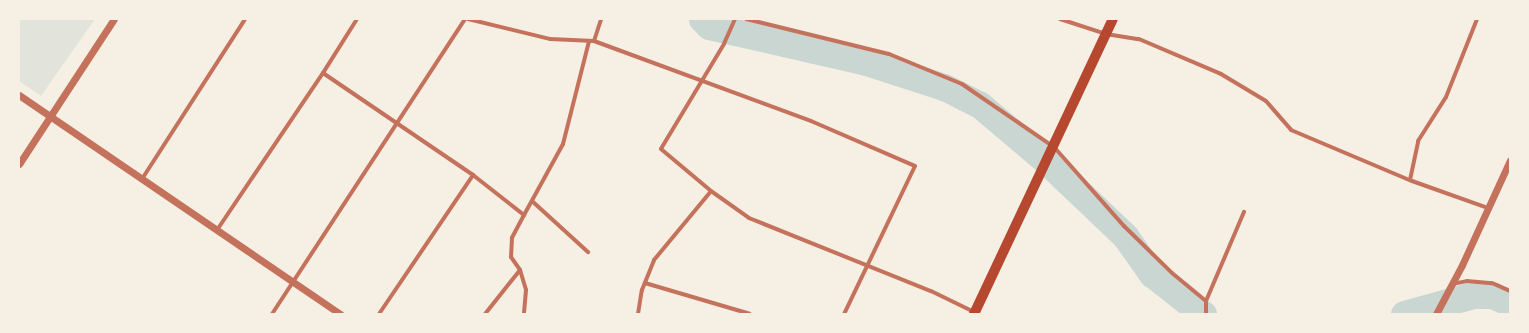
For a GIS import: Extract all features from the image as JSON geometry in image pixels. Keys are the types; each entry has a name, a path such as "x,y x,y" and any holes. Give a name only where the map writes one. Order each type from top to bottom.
{"main road":[{"path":"976,313 1113,19"}],"street":[{"path":"19,164 114,19"},
{"path":"142,179 245,19"},
{"path":"217,230 323,73 357,19"},
{"path":"272,314 395,123 465,19"},
{"path":"468,19 550,39 594,41 701,82 811,121 915,166 868,267 844,314"},
{"path":"594,41 601,19"},
{"path":"746,19 889,54 962,84 1053,150 1124,226 1172,273 1206,303"},
{"path":"1060,19 1106,34 1139,39 1221,74 1266,101 1291,130 1410,180 1488,208"},
{"path":"1410,180 1418,141 1446,97 1477,19"},
{"path":"734,21 724,44 661,149 711,191 750,218 868,267 931,291 976,313"},
{"path":"524,314 526,290 520,270 511,257 512,238 563,144 589,41"},
{"path":"323,73 473,175 524,215"},
{"path":"19,95 340,314"},
{"path":"1436,314 1452,284 1510,160"},
{"path":"379,314 473,175"},
{"path":"638,314 645,283 654,260 711,191"},
{"path":"532,201 588,252"},
{"path":"1206,314 1206,303 1244,212"},
{"path":"485,314 520,270"},
{"path":"1452,284 1467,281 1492,283 1510,291"},
{"path":"645,283 750,314"}],"shaded area":[{"path":"19,19 95,19 41,96 19,81"}],"waterway":[{"path":"702,19 709,26 866,62 944,87 980,105 1044,159 1125,236 1152,274 1203,314"},
{"path":"1404,314 1473,295 1492,295 1510,303"}]}
